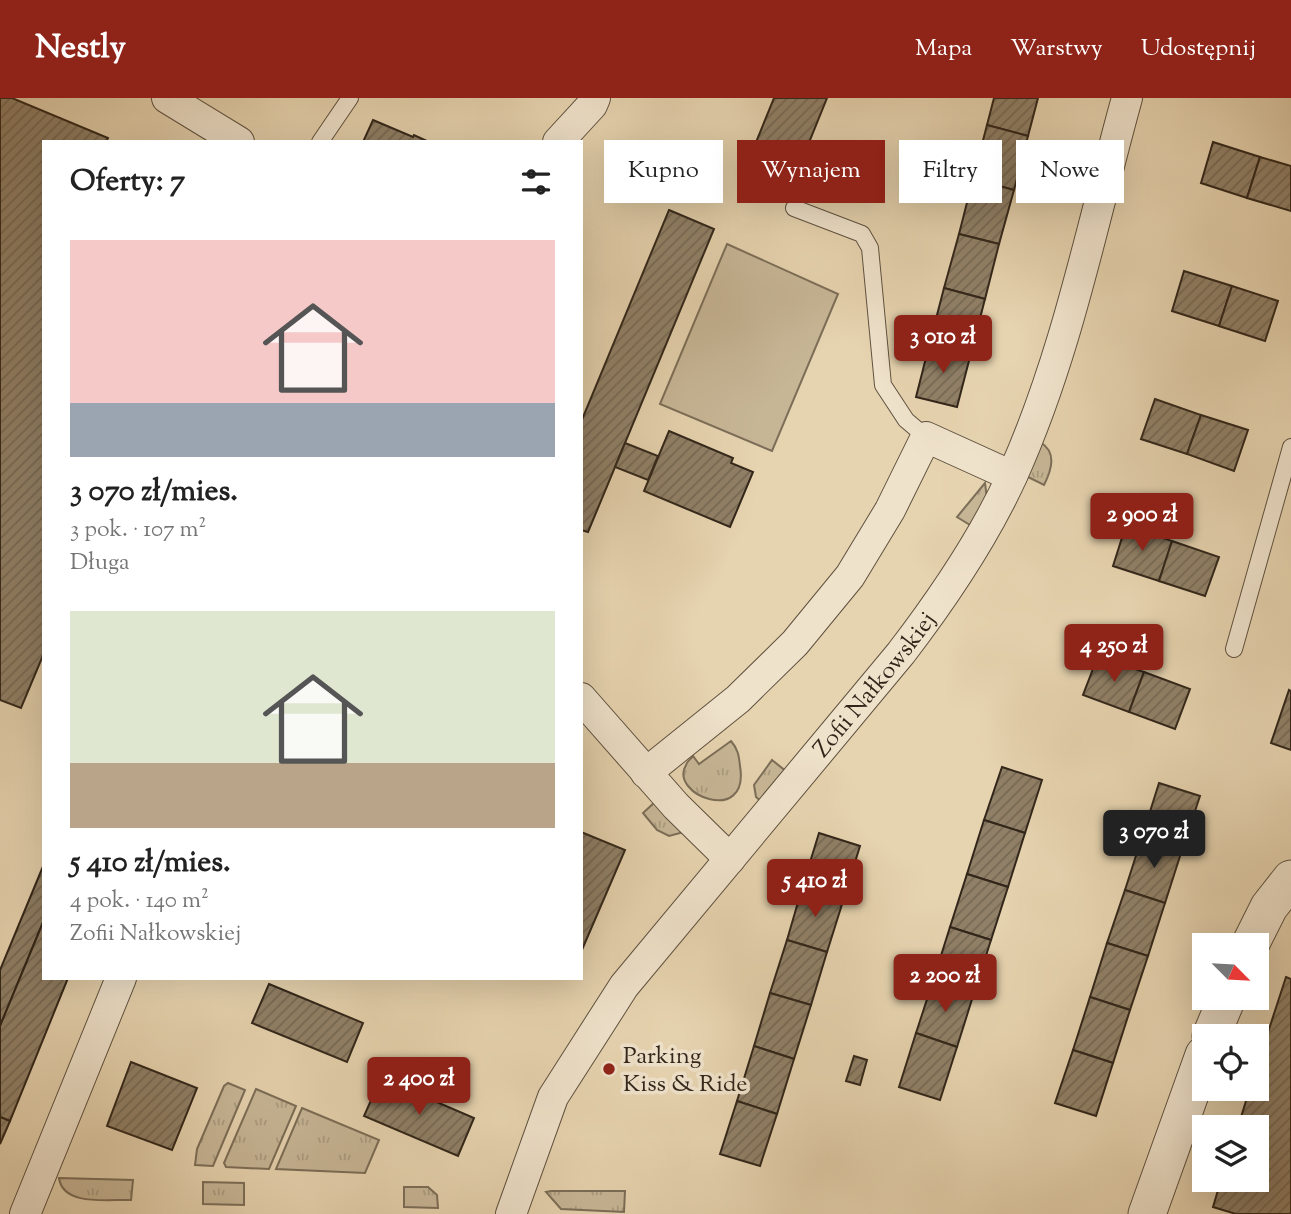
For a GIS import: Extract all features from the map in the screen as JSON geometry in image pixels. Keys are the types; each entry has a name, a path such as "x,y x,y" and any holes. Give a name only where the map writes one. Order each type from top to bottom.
{"street":[{"path":"167,98 236,140"},
{"path":"560,140 592,105 595,98"},
{"name":"Zofii Nałkowskiej","path":"510,1214 553,1097 624,986 928,618 976,547 1013,476 1050,381 1127,98"},
{"path":"646,773 738,699 811,624 850,576 890,510 926,438 1013,476"},
{"path":"583,700 646,773 730,859"},
{"path":"1259,933 1284,900"},
{"path":"25,1214 120,980"},
{"path":"1147,1214 1192,1088"}],"lane":[{"path":"321,140 350,98"},
{"path":"794,208 862,234 870,248 883,385 906,420 926,438"},
{"path":"1234,649 1291,447"}],"green space":[{"path":"727,244 838,294 772,451 660,404"},
{"path":"1040,442 1051,456 1044,485 1028,477 1027,473"},
{"path":"985,483 987,499 970,525 957,517"},
{"path":"731,741 738,753 740,784 733,795 723,800 698,794 688,786 684,776 687,762 693,756 699,764"},
{"path":"772,760 787,772 763,803 756,797 754,785"},
{"path":"655,802 684,832 669,836 657,830 643,813"},
{"path":"228,1083 245,1090 213,1166 195,1165 197,1149 224,1086"},
{"path":"256,1089 296,1106 269,1169 226,1167 224,1163"},
{"path":"302,1108 379,1140 365,1173 276,1169"},
{"path":"59,1178 133,1180 131,1200 78,1197 69,1194 62,1187"},
{"path":"203,1182 244,1183 244,1205 203,1204"},
{"path":"404,1187 428,1187 437,1195 438,1208 404,1207"},
{"path":"625,1191 624,1212 561,1209 546,1192"}],"building":[{"path":"0,98 12,98 108,138 42,140 42,658 21,708 0,700"},
{"path":"774,98 827,98 810,140 757,140"},
{"path":"994,98 1038,98 1028,136 987,125"},
{"path":"373,120 425,140 364,140"},
{"path":"987,125 1028,136 1027,140 1016,140 1014,190 1002,187 1002,140 983,140"},
{"path":"1213,142 1260,157 1247,198 1201,183"},
{"path":"1260,157 1291,166 1291,211 1247,198"},
{"path":"1002,187 1014,190 999,244 959,234 967,203 1002,203"},
{"path":"669,210 714,229 588,532 583,531 583,417"},
{"path":"959,234 999,244 985,299 944,288"},
{"path":"1184,271 1232,286 1219,326 1172,311"},
{"path":"1232,286 1278,301 1265,341 1219,326"},
{"path":"944,288 985,299 971,353 930,342"},
{"path":"930,342 971,353 957,407 916,397"},
{"path":"1155,399 1201,415 1187,454 1141,439"},
{"path":"1201,415 1248,430 1234,471 1187,454"},
{"path":"669,431 733,458 731,463 753,472 730,527 644,491"},
{"path":"625,443 658,456 648,480 615,467"},
{"path":"1126,525 1172,541 1159,581 1113,566"},
{"path":"1172,541 1219,557 1205,596 1159,581"},
{"path":"1098,656 1144,672 1129,712 1083,695"},
{"path":"1144,672 1190,689 1175,729 1129,712"},
{"path":"1289,690 1291,691 1291,750 1271,743"},
{"path":"1002,767 1042,780 1025,833 984,820"},
{"path":"1159,783 1200,796 1182,850 1142,837"},
{"path":"984,820 1025,833 1008,887 967,874"},
{"path":"583,833 625,850 583,947"},
{"path":"819,833 860,846 844,898 803,885"},
{"path":"1142,837 1182,850 1165,903 1125,890"},
{"path":"42,869 42,925 0,1026 0,970"},
{"path":"967,874 1008,887 991,940 950,927"},
{"path":"803,885 844,898 827,952 787,940"},
{"path":"1125,890 1165,903 1148,956 1107,943"},
{"path":"42,925 42,980 67,980 10,1121 0,1117 0,1026"},
{"path":"950,927 991,940 974,993 933,981"},
{"path":"787,940 827,952 811,1005 770,993"},
{"path":"1107,943 1148,956 1130,1010 1090,997"},
{"path":"1286,977 1291,979 1291,1214 1236,1214 1213,1207 1217,1192 1269,1192 1269,1115 1242,1115 1246,1101 1269,1101 1269,1029"},
{"path":"933,981 974,993 957,1047 916,1033"},
{"path":"269,984 363,1023 347,1062 252,1023"},
{"path":"770,993 811,1005 794,1059 754,1046"},
{"path":"1090,997 1130,1010 1113,1063 1073,1050"},
{"path":"916,1033 957,1047 940,1100 899,1087"},
{"path":"754,1046 794,1059 777,1114 737,1101"},
{"path":"1073,1050 1113,1063 1096,1116 1055,1103"},
{"path":"854,1056 867,1060 860,1085 846,1081"},
{"path":"131,1062 197,1088 172,1150 107,1126"},
{"path":"381,1078 474,1118 458,1156 364,1116"},
{"path":"737,1101 777,1114 760,1166 720,1154"},
{"path":"0,1117 10,1121 0,1144"}],"place":[{"name":"Parking Kiss & Ride","path":"609,1069"}]}
